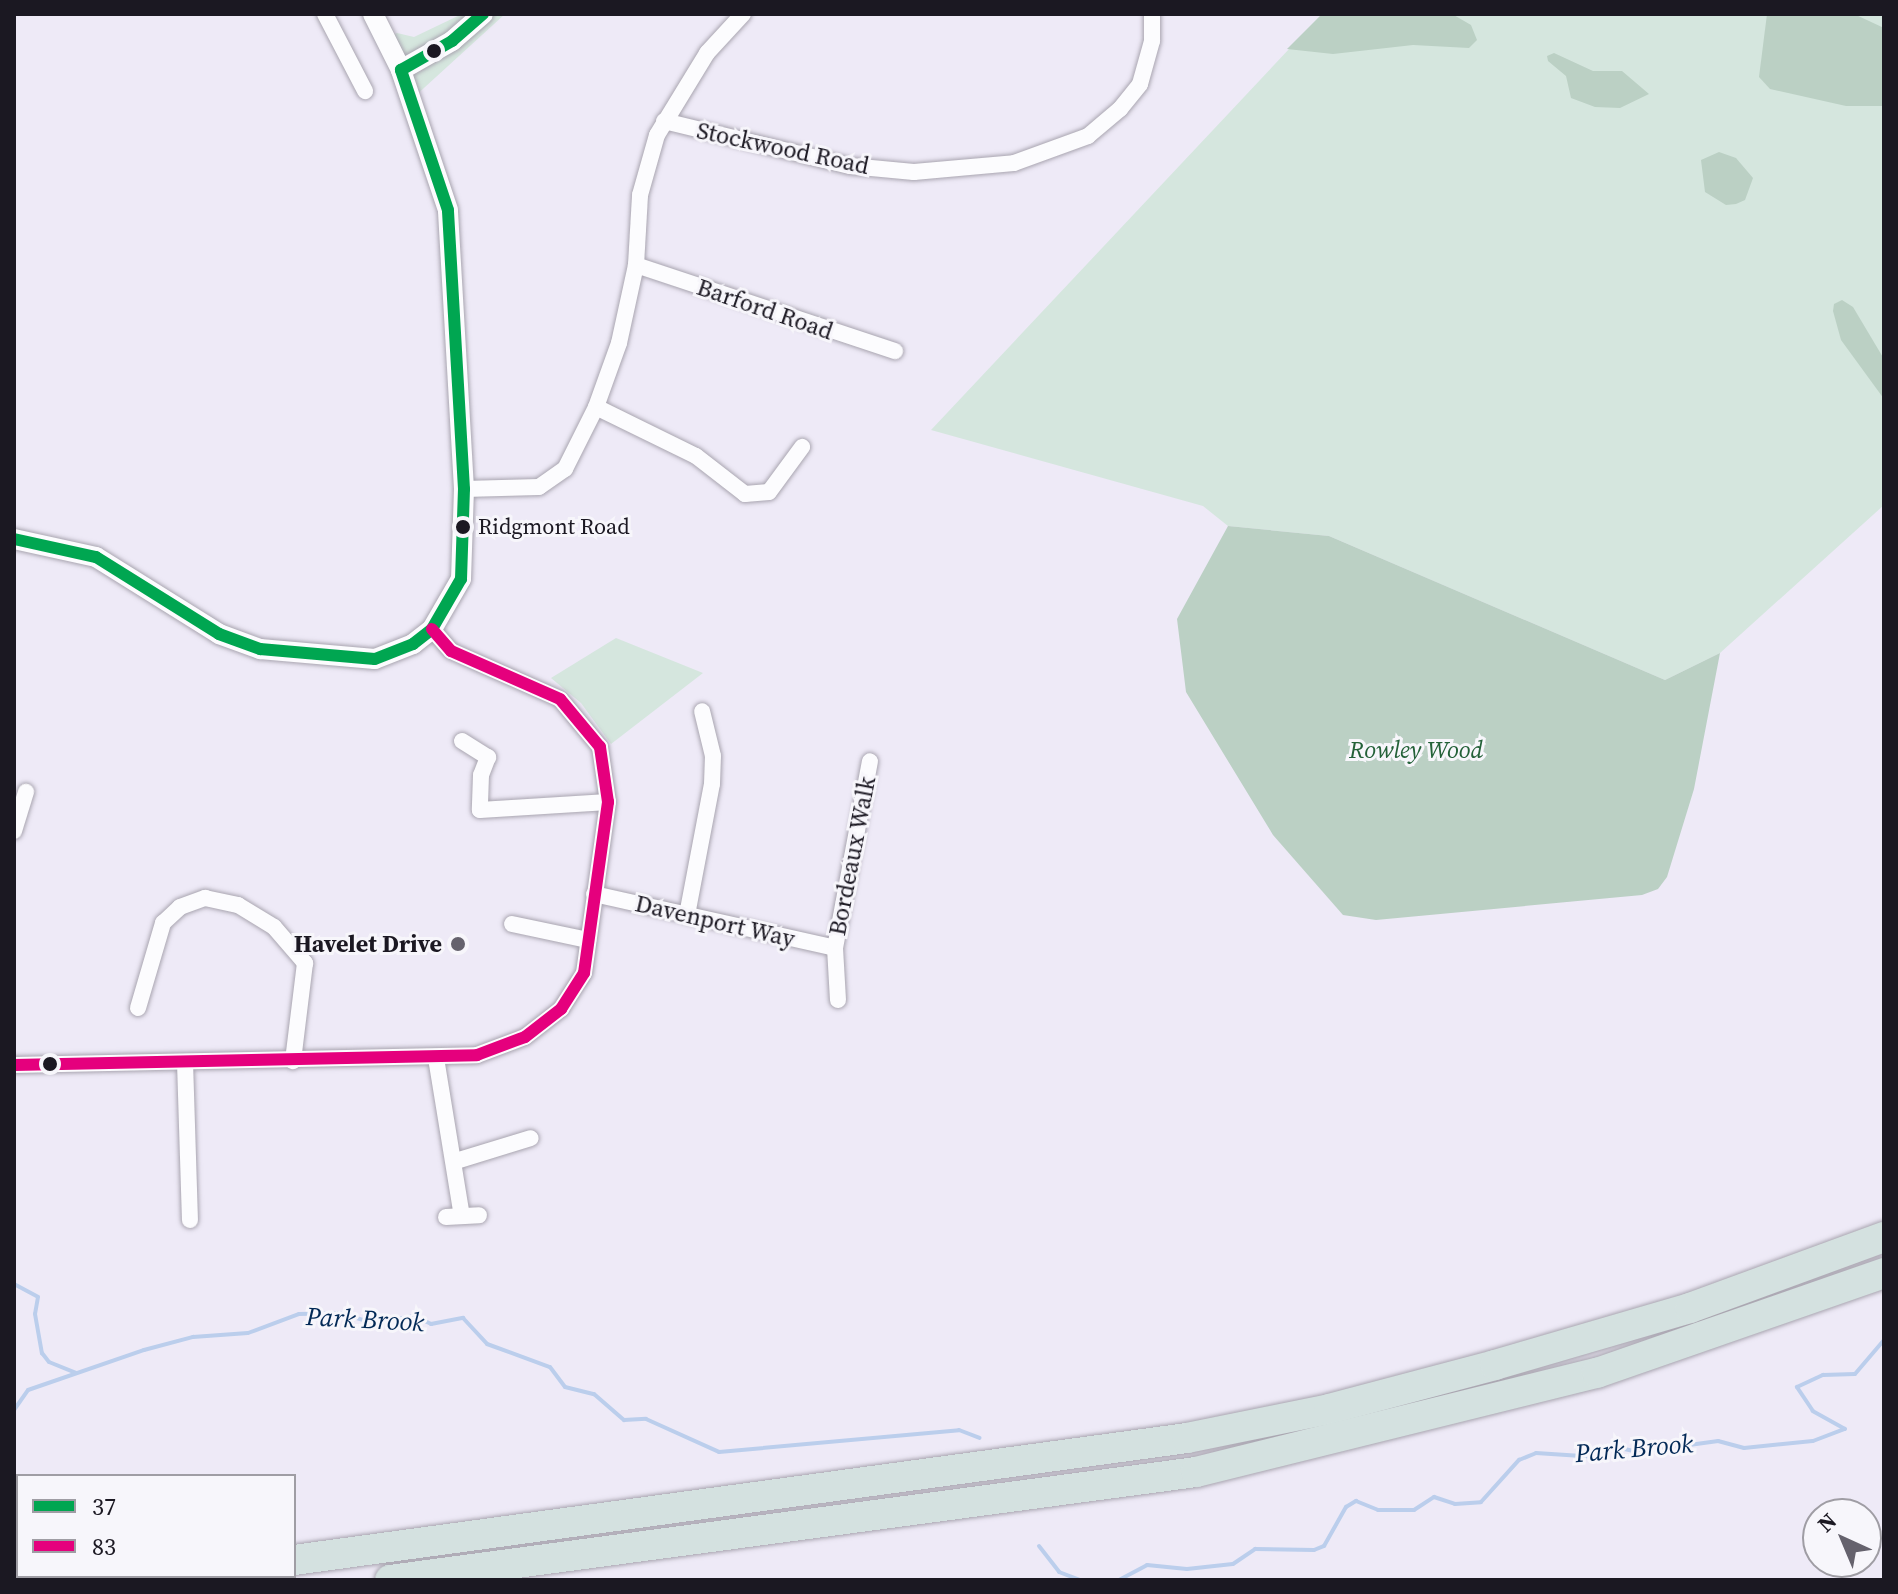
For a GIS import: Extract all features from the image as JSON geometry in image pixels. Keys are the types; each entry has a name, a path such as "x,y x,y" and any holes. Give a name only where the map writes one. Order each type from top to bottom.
{"highway":[{"path":"296,1560 1187,1438 1301,1415 1690,1308 1884,1237"},
{"path":"390,1580 1196,1472 1597,1373 1884,1273"}],"street":[{"path":"325,14 365,91"},
{"path":"14,539 96,557 219,634 260,649 375,659 413,644 432,629 461,579 464,489 448,210 401,70 373,14"},
{"path":"401,70 452,41 483,14"},
{"path":"464,489 539,487 565,469 596,407 619,343 636,265 640,195 664,121 707,53 743,14"},
{"name":"Stockwood Road","path":"664,121 850,166 914,172 1014,163 1088,136 1120,109 1140,84 1152,41 1152,14"},
{"name":"Barford Road","path":"636,265 895,351"},
{"path":"596,407 696,456 745,494 769,492 802,447"},
{"path":"14,1065 477,1055 525,1037 561,1009 584,973 608,802 600,747 560,699 451,651 432,629"},
{"path":"687,915 712,784 713,756 702,711"},
{"path":"462,741 488,757 481,775 480,810 608,802"},
{"name":"Bordeaux Walk","path":"838,1000 835,948 870,761"},
{"path":"14,831 26,792"},
{"name":"Davenport Way","path":"594,894 835,948"},
{"path":"138,1008 163,923 180,907 205,898 238,905 274,927 305,963 293,1061"},
{"path":"512,924 588,940"},
{"path":"436,1058 456,1161 454,1216 479,1215"},
{"path":"185,1062 190,1220"},
{"path":"456,1161 531,1138"}],"shaded area":[{"path":"462,14 505,14 413,98 385,38 397,33 414,37"},
{"path":"1322,14 1884,14 1884,378 1876,384 1884,399 1884,505 1720,653 1665,680 1329,536 1228,526 1203,506 931,430"},
{"path":"616,638 703,673 611,744 581,703 551,678"}],"green space":[{"path":"1452,14 1471,25 1477,40 1469,48 1413,45 1333,54 1287,49 1320,16"},
{"path":"1767,14 1854,14 1884,28 1884,106 1846,106 1770,89 1759,77"},
{"path":"1554,53 1593,71 1622,71 1649,94 1620,108 1595,107 1571,98 1566,76 1548,61 1547,56"},
{"path":"1719,152 1736,158 1753,178 1745,200 1736,204 1726,205 1705,192 1701,160"},
{"path":"1842,300 1853,307 1884,359 1884,399 1841,340 1833,311 1834,304"},
{"name":"Rowley Wood","path":"1228,526 1329,536 1665,680 1720,653 1694,789 1667,877 1658,889 1642,895 1376,920 1343,915 1273,835 1186,692 1177,619"}],"waterway":[{"path":"14,1284 38,1297 35,1314 42,1353 49,1362 76,1373"},
{"name":"Park Brook","path":"14,1410 28,1390 144,1350 193,1337 248,1333 299,1314 340,1313 373,1323 414,1316 431,1324 463,1318 487,1344 550,1367 565,1387 594,1394 624,1420 646,1419 719,1452 959,1430 980,1438"},
{"name":"Park Brook","path":"1119,1580 1147,1565 1187,1569 1233,1564 1255,1549 1314,1550 1324,1546 1346,1507 1356,1501 1378,1510 1414,1510 1434,1497 1455,1504 1481,1502 1519,1460 1536,1453 1597,1457 1615,1447 1638,1452 1718,1441 1744,1448 1813,1441 1845,1429 1813,1411 1797,1387 1823,1375 1855,1374 1884,1340"},
{"name":"Park Brook","path":"1039,1546 1059,1572 1080,1580"}],"transit line":[{"name":"37","path":"14,539 96,557 219,634 260,649 375,659 413,644 432,629 461,579 464,489 448,210 401,70 452,41 483,14"},
{"name":"83","path":"14,1065 477,1055 525,1037 561,1009 584,973 608,802 600,747 560,699 451,651 432,629"}],"place":[{"name":"Ridgmont Road","path":"463,527"},
{"name":"Havelet Drive","path":"458,944"}]}
